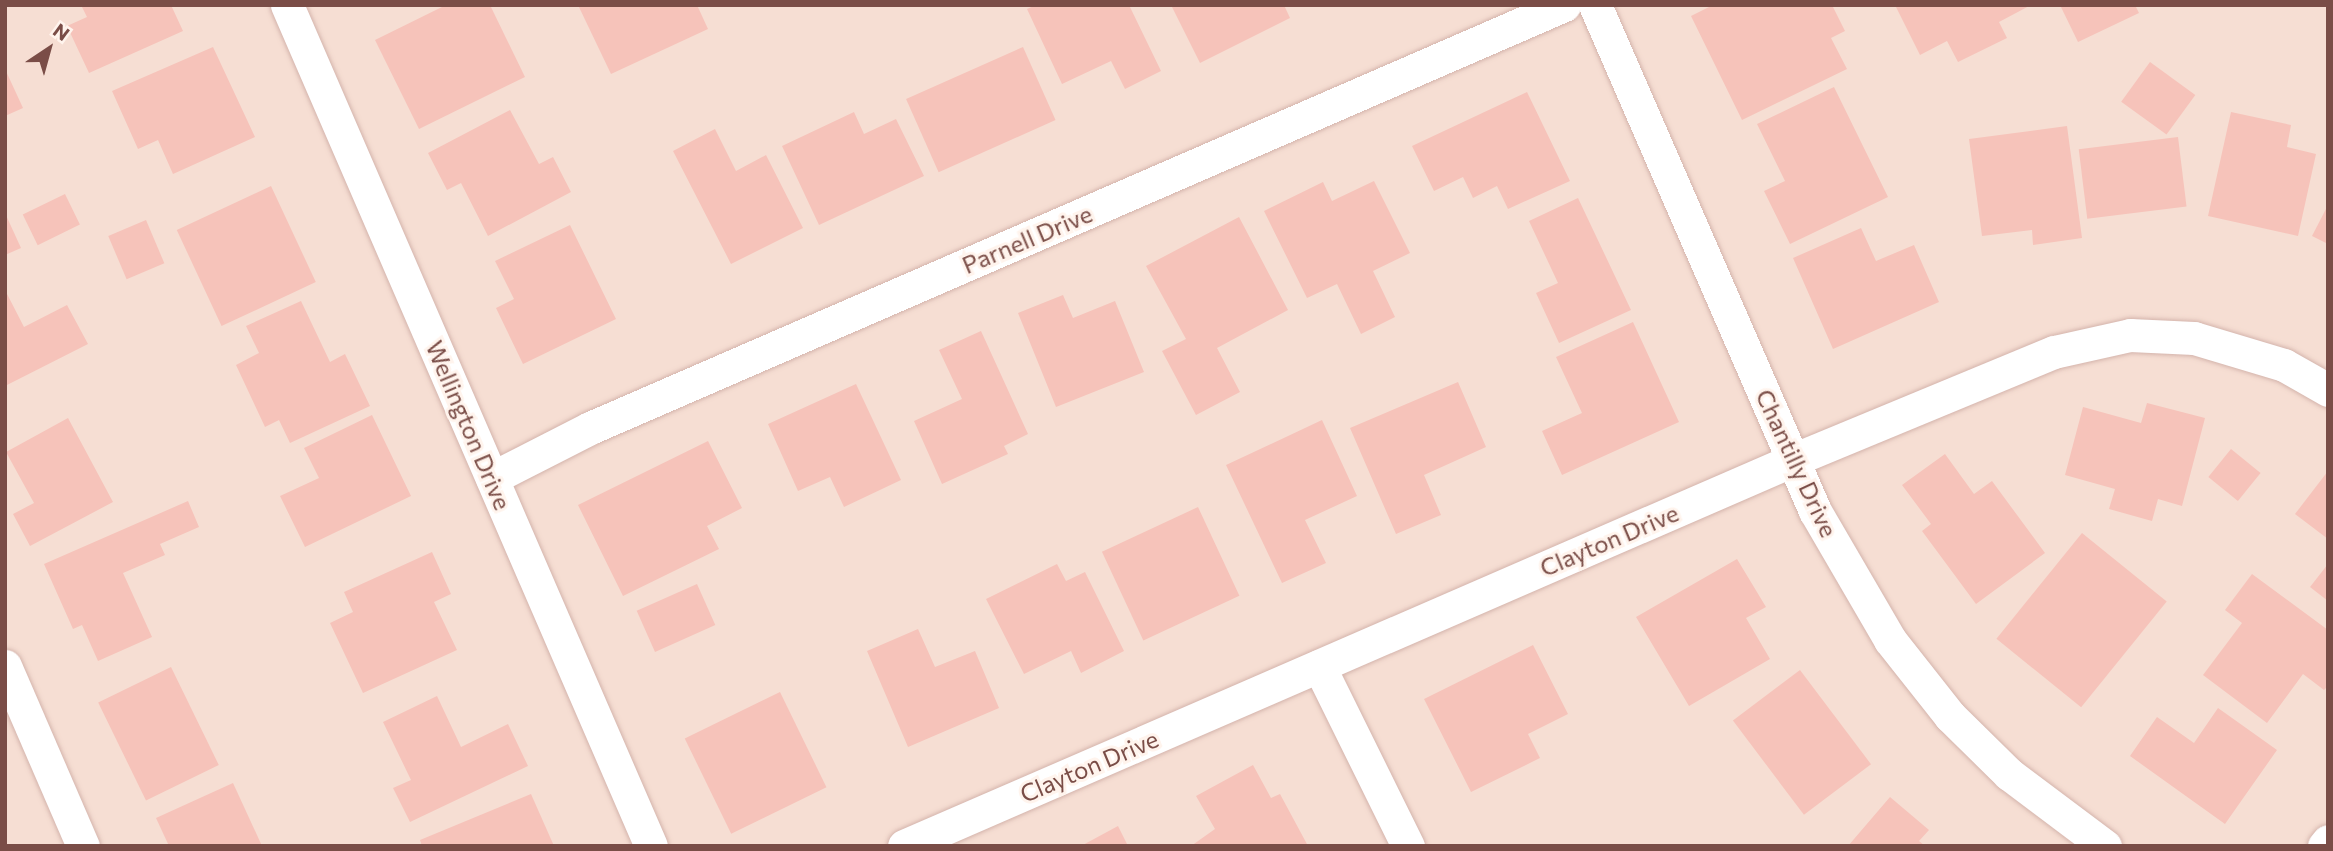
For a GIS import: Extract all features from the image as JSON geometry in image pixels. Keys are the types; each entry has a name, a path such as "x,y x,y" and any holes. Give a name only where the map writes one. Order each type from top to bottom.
{"street":[{"name":"Parnell Drive","path":"492,478 590,428 1564,5"},
{"name":"Chantilly Drive","path":"1595,5 1815,511 1889,640 1950,716 2009,774 2105,846"},
{"name":"Wellington Drive","path":"288,6 651,846"},
{"name":"Clayton Drive","path":"904,846 1793,460 2054,352 2130,335 2194,338 2284,365 2328,390"},
{"path":"5,666 83,846"},
{"path":"1319,666 1408,846"},
{"path":"2324,846 2328,841"}],"shaded area":[{"path":"5,5 2328,5 2328,846 5,846"}],"building":[{"path":"81,5 171,5 183,31 89,73 67,26 87,17"},
{"path":"446,5 490,5 525,77 419,129 375,40"},
{"path":"578,5 697,5 708,29 611,74"},
{"path":"1036,5 1129,5 1161,71 1125,89 1111,61 1062,84 1027,9"},
{"path":"1171,5 1284,5 1290,18 1200,63"},
{"path":"1713,5 1832,5 1845,31 1831,38 1847,69 1742,120 1691,16"},
{"path":"1895,5 2031,5 1999,22 2007,38 1958,62 1947,41 1920,55"},
{"path":"2060,5 2135,5 2139,13 2078,42"},
{"path":"213,47 255,137 173,174 158,140 138,149 112,91"},
{"path":"1023,47 1056,120 939,172 906,99"},
{"path":"2150,62 2195,95 2167,135 2121,102"},
{"path":"5,69 23,108 5,116"},
{"path":"1834,87 1888,197 1790,244 1764,191 1785,181 1757,124"},
{"path":"1527,92 1570,181 1508,209 1497,186 1473,198 1463,177 1434,191 1412,146"},
{"path":"510,110 539,164 553,157 571,192 488,236 461,183 447,190 428,153"},
{"path":"854,112 864,134 896,119 924,176 819,225 782,146"},
{"path":"2231,112 2291,125 2287,147 2316,154 2298,236 2208,216"},
{"path":"2067,126 2082,238 2033,245 2032,230 1982,236 1969,139"},
{"path":"715,129 736,171 766,155 803,228 731,264 673,151"},
{"path":"2178,137 2187,206 2087,219 2079,149"},
{"path":"1374,181 1410,253 1373,271 1395,317 1361,334 1337,284 1307,298 1264,211 1323,182 1332,201"},
{"path":"271,186 316,282 222,326 177,230"},
{"path":"65,194 80,225 38,245 23,215"},
{"path":"1578,198 1631,310 1559,343 1536,293 1558,283 1529,221"},
{"path":"2328,205 2328,244 2312,236"},
{"path":"5,213 21,248 5,255"},
{"path":"1239,217 1288,310 1217,348 1240,392 1196,415 1162,351 1186,339 1146,266"},
{"path":"146,220 164,263 127,279 108,236"},
{"path":"570,225 616,319 523,364 496,308 514,299 495,261"},
{"path":"1861,228 1876,261 1914,245 1939,302 1833,349 1793,258"},
{"path":"5,290 24,327 67,305 88,344 5,386"},
{"path":"1063,295 1073,318 1115,301 1144,372 1056,407 1018,313"},
{"path":"301,301 330,362 345,354 370,406 290,443 279,420 265,427 236,365 259,353 246,326"},
{"path":"1633,322 1679,422 1562,475 1542,431 1582,413 1556,357"},
{"path":"981,331 1028,434 1004,446 1008,454 942,484 914,421 962,399 939,350"},
{"path":"1458,382 1486,447 1424,475 1441,515 1396,534 1350,428"},
{"path":"856,384 901,480 844,507 830,477 798,491 768,424"},
{"path":"2147,403 2205,418 2182,506 2158,499 2152,521 2109,509 2115,489 2065,475 2083,407 2141,423"},
{"path":"372,415 411,496 305,547 280,496 319,478 304,448"},
{"path":"68,418 113,502 30,546 13,514 34,503 6,452"},
{"path":"1322,420 1357,496 1305,520 1326,563 1282,583 1226,465"},
{"path":"708,441 742,508 707,526 719,549 623,596 578,505"},
{"path":"2231,449 2261,473 2238,501 2208,477"},
{"path":"1945,454 1974,494 1992,481 2045,553 1976,604 1922,531 1931,524 1902,485"},
{"path":"2328,471 2328,539 2295,514"},
{"path":"188,501 199,527 160,544 165,555 123,573 152,637 98,661 82,625 73,629 44,564"},
{"path":"1198,507 1239,596 1143,641 1102,552"},
{"path":"2082,533 2167,602 2081,707 1996,639"},
{"path":"432,552 451,594 434,602 457,650 363,693 330,623 353,612 344,592"},
{"path":"1737,559 1766,607 1746,618 1770,659 1689,706 1636,617"},
{"path":"1057,564 1066,581 1085,572 1124,651 1081,673 1071,651 1024,674 986,599"},
{"path":"2328,564 2328,601 2310,587"},
{"path":"2252,574 2328,630 2328,686 2324,690 2303,674 2267,723 2203,675 2242,623 2225,610"},
{"path":"697,584 715,625 655,652 637,611"},
{"path":"918,629 935,667 975,651 999,708 908,747 867,651"},
{"path":"1533,645 1568,714 1528,734 1540,758 1471,792 1424,699"},
{"path":"171,667 219,765 146,800 98,703"},
{"path":"1800,670 1871,764 1804,815 1733,721"},
{"path":"780,692 826,787 731,834 685,738"},
{"path":"437,696 461,747 508,724 528,766 410,822 393,788 411,780 383,722"},
{"path":"2218,708 2277,750 2225,824 2130,756 2157,717 2194,743"},
{"path":"1253,765 1271,798 1280,794 1308,846 1191,846 1215,829 1196,796"},
{"path":"233,783 262,846 169,846 156,818"},
{"path":"531,794 554,846 422,846 420,840"},
{"path":"1890,797 1929,830 1919,841 1925,846 1848,846"},
{"path":"1118,826 1128,846 1081,846"}]}
